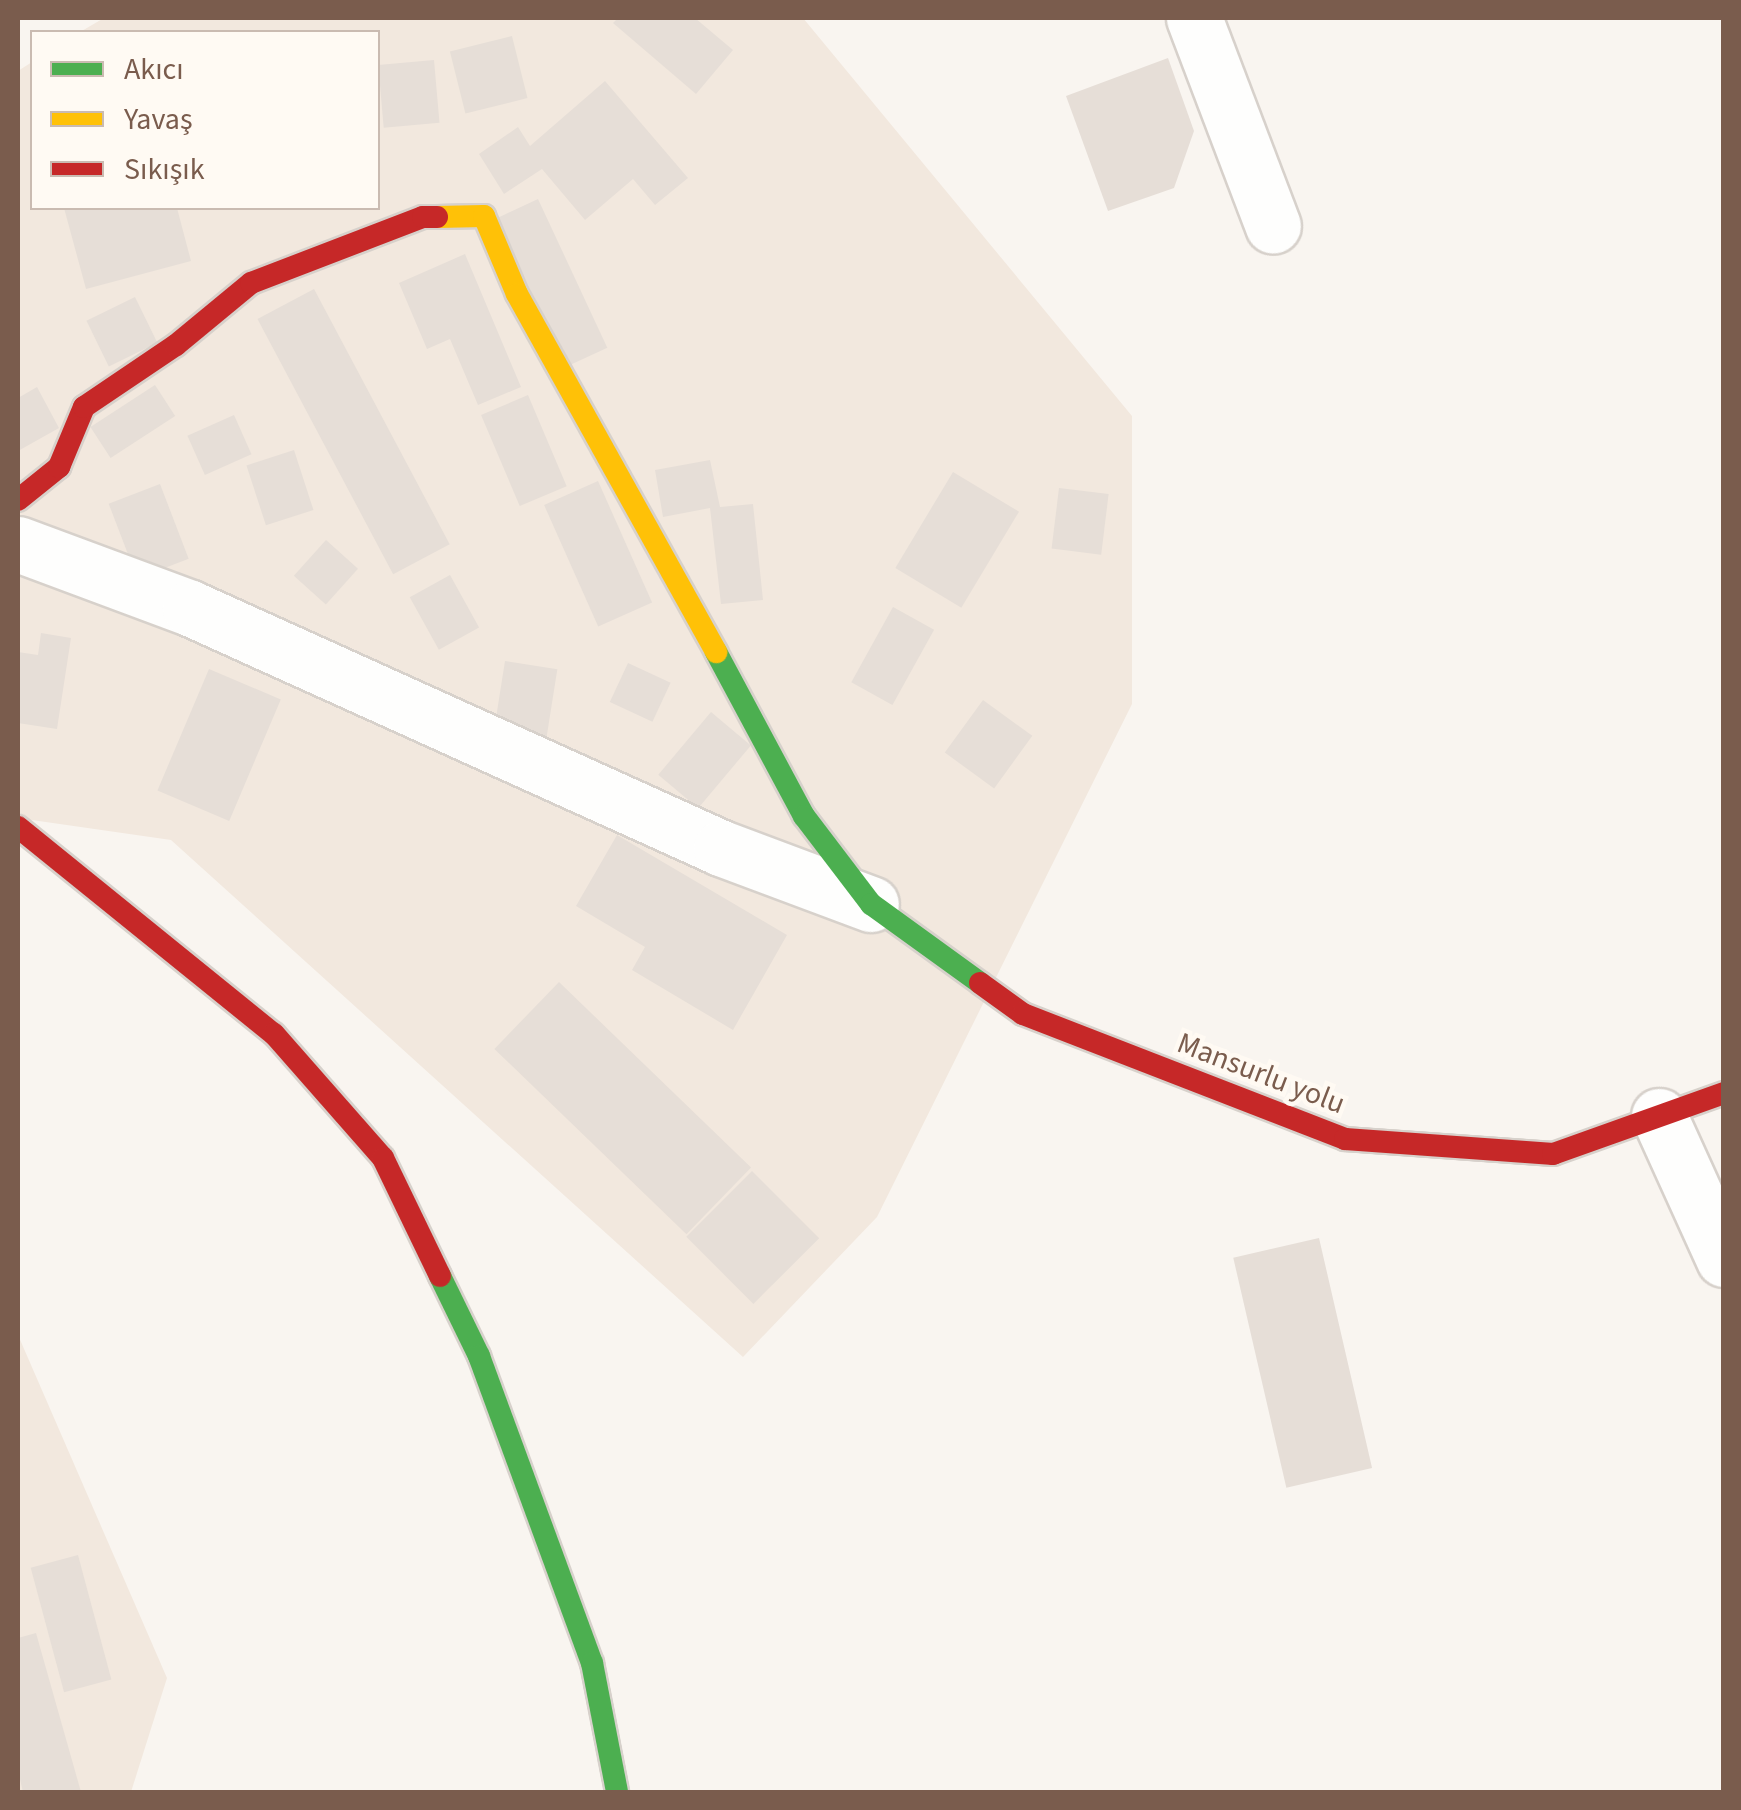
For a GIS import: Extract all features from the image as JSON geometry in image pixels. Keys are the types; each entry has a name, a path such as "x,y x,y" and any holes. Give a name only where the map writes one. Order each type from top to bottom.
{"street":[{"path":"1194,18 1274,226"},
{"name":"Mansurlu yolu","path":"18,500 59,467 84,407 176,345 251,282 423,217 484,216 517,294 610,455 804,816 872,904 1023,1014 1345,1139 1553,1154 1724,1093"},
{"path":"18,544 190,608 721,848 872,904"},
{"path":"18,826 274,1034 383,1158 486,1374 592,1663 617,1792"},
{"path":"1659,1116 1724,1260"}],"shaded area":[{"path":"104,18 803,18 1132,416 1132,704 877,1217 743,1357 171,840 18,818 18,71 30,63 30,210 380,210 380,30 83,30"},
{"path":"18,1335 167,1678 131,1792 18,1792"}],"building":[{"path":"618,18 695,18 733,50 696,94 613,23"},
{"path":"512,36 527,98 465,114 450,51"},
{"path":"1168,58 1194,131 1174,188 1108,211 1066,96"},
{"path":"434,60 439,123 384,128 380,65"},
{"path":"605,81 688,178 655,205 633,179 585,220 542,169 504,194 479,154 518,127 530,146"},
{"path":"538,199 607,348 566,367 496,218"},
{"path":"65,210 178,210 191,261 86,289"},
{"path":"465,254 521,387 478,405 450,339 427,349 399,283"},
{"path":"314,289 450,544 393,574 257,319"},
{"path":"135,297 157,343 109,367 86,321"},
{"path":"155,385 175,416 111,458 90,427"},
{"path":"37,387 59,428 18,451 18,398"},
{"path":"528,395 567,486 520,506 481,415"},
{"path":"234,415 251,454 205,475 187,436"},
{"path":"294,450 313,510 266,525 246,465"},
{"path":"710,460 720,507 753,504 763,600 721,604 710,508 663,517 655,470"},
{"path":"953,472 1019,512 961,608 895,568"},
{"path":"598,481 652,603 598,626 544,505"},
{"path":"160,484 189,559 137,578 109,504"},
{"path":"1059,488 1109,494 1101,555 1052,549"},
{"path":"326,540 358,569 326,604 294,576"},
{"path":"450,575 479,627 439,650 410,597"},
{"path":"893,607 934,630 892,705 851,682"},
{"path":"41,633 71,638 57,729 18,723 18,652 38,655"},
{"path":"505,661 557,669 545,745 493,737"},
{"path":"628,663 671,683 652,722 610,702"},
{"path":"209,669 281,699 229,821 157,791"},
{"path":"983,700 1032,736 994,788 945,753"},
{"path":"711,712 751,745 698,808 658,775"},
{"path":"617,835 787,935 733,1030 632,970 645,947 576,906"},
{"path":"559,982 751,1167 686,1234 494,1049"},
{"path":"752,1171 819,1238 753,1304 686,1237"},
{"path":"1319,1238 1372,1468 1286,1488 1233,1258"},
{"path":"78,1555 111,1680 64,1692 31,1568"},
{"path":"36,1633 81,1792 23,1792 18,1771 18,1638"}],"traffic: fast":[{"path":"716,652 804,816 871,904 980,983"},
{"path":"440,1276 479,1356 592,1663 617,1792"}],"traffic: slow":[{"path":"437,217 484,216 517,294 716,652"}],"traffic: jam":[{"path":"18,500 59,467 84,407 176,345 251,283 423,217 437,217"},
{"path":"18,827 274,1034 383,1158 440,1276"},
{"path":"980,983 1023,1014 1345,1139 1553,1154 1724,1093"}]}
